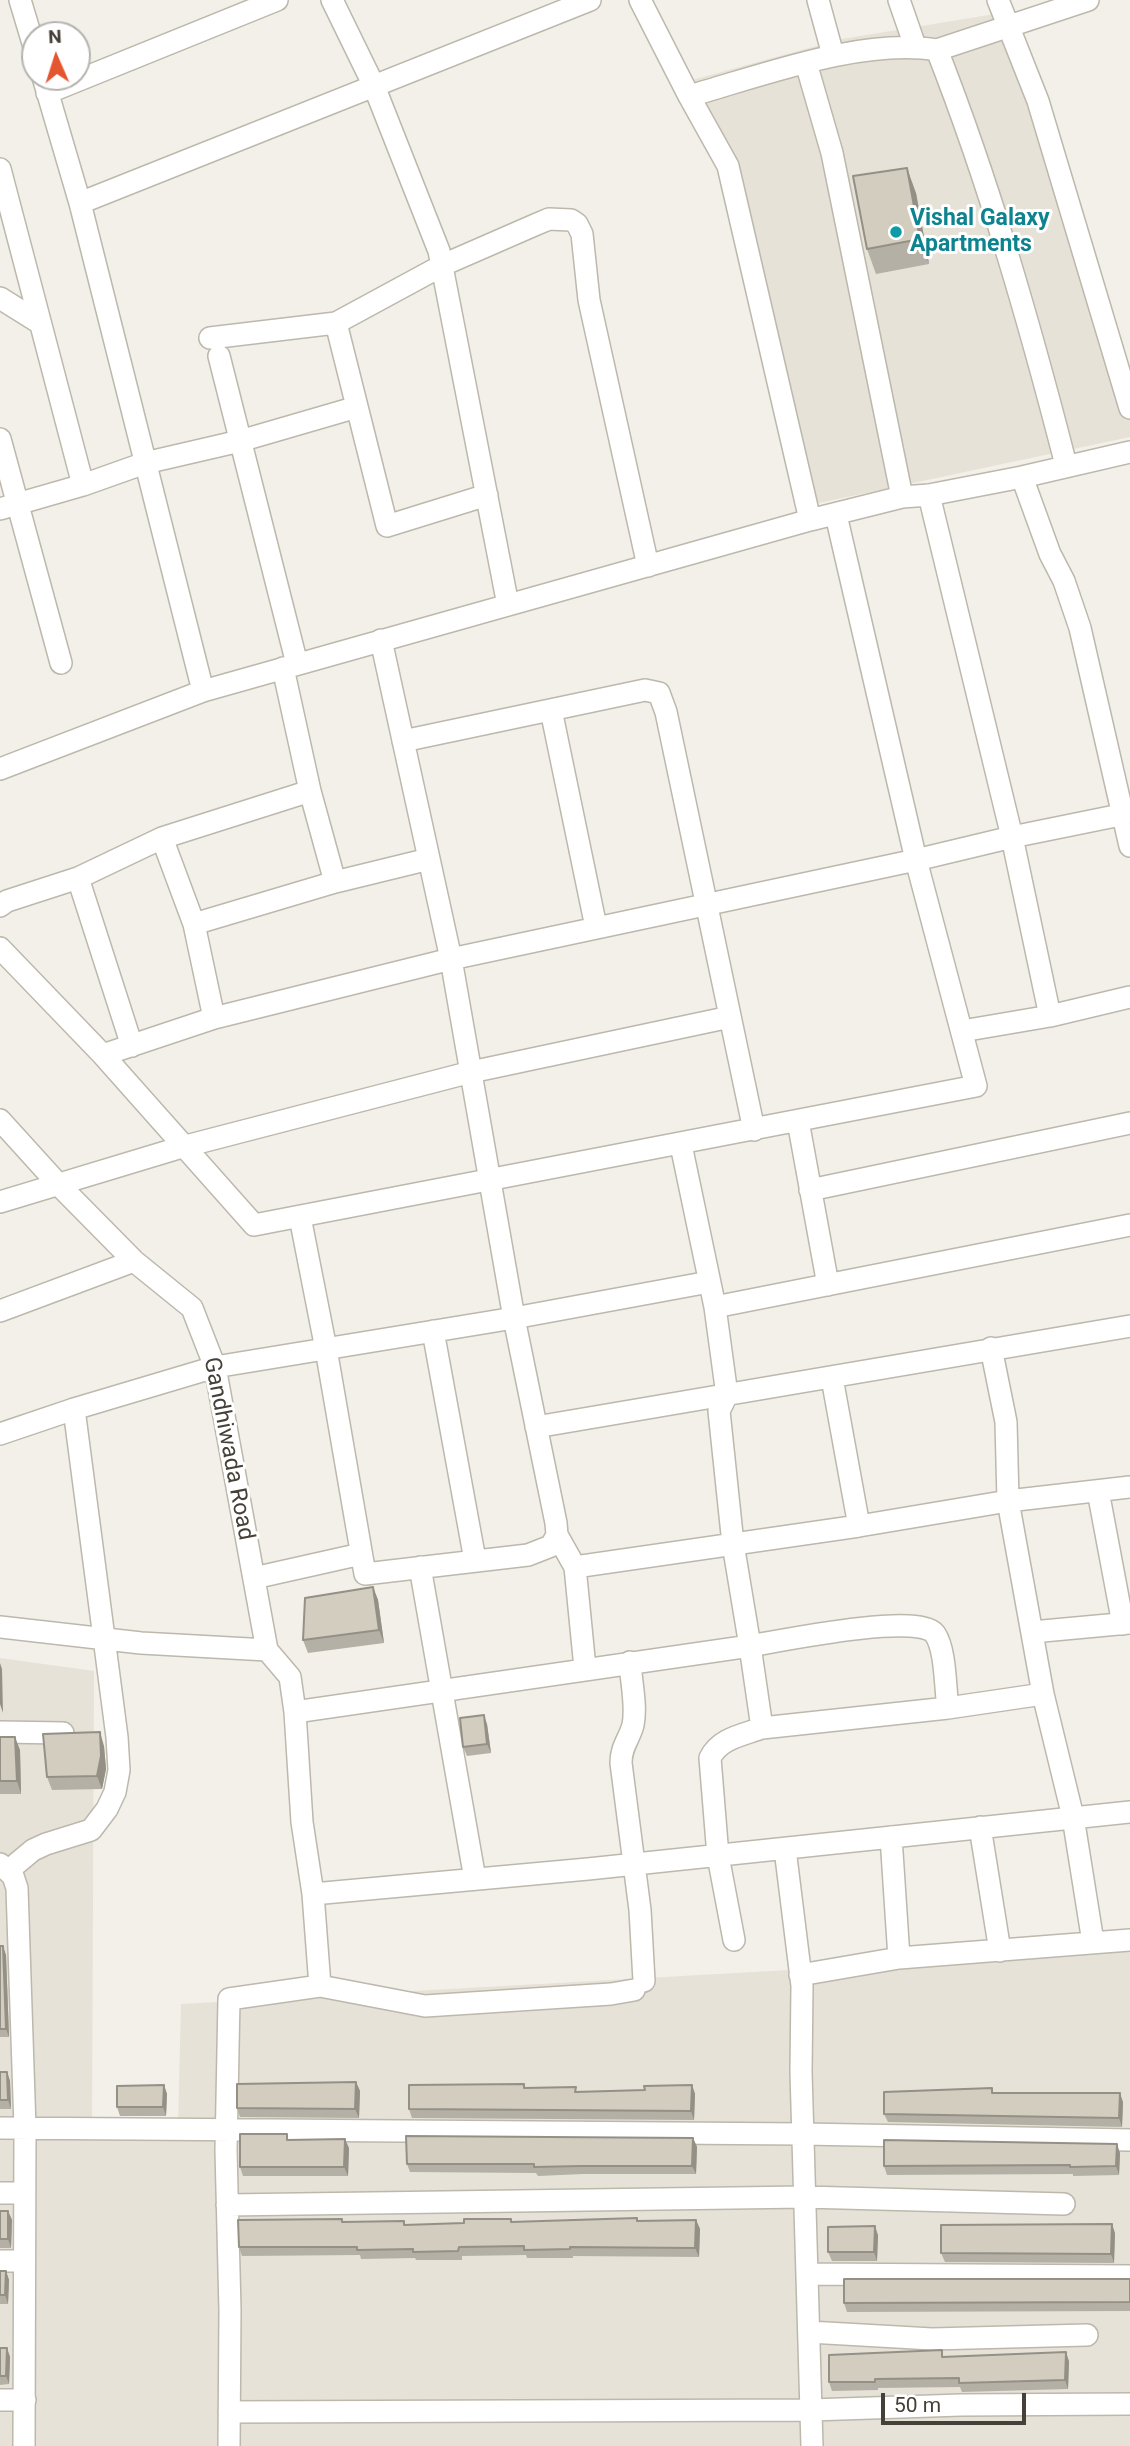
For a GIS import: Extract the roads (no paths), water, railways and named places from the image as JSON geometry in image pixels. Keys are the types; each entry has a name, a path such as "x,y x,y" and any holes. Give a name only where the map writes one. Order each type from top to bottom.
{"street":[{"path":"20,0 26,21"},
{"path":"91,68 277,0"},
{"path":"332,0 374,86 439,251 508,605"},
{"path":"80,203 590,0"},
{"path":"640,0 728,166 810,520"},
{"path":"818,0 833,55"},
{"path":"899,0 915,46"},
{"path":"999,0 1038,101 1130,408"},
{"path":"689,96 833,55 915,46 937,50 1088,0"},
{"path":"937,50 960,107 999,228 1039,360 1066,465"},
{"path":"806,63 832,153 902,497"},
{"path":"47,91 80,203 203,691"},
{"path":"0,169 83,485"},
{"path":"335,882 310,791 290,666 240,441 214,347 336,323 443,265 549,219 571,220 577,224 582,234 589,300 648,566"},
{"path":"0,255 20,246"},
{"path":"0,298 40,323"},
{"path":"336,323 387,526 487,495"},
{"path":"9,507 145,463 240,441 357,407"},
{"path":"0,439 9,507 61,663"},
{"path":"0,769 203,691 381,640 810,520 902,497 929,495 1023,477 1130,452"},
{"path":"1023,477 1050,555 1064,581 1080,628 1126,814 1130,846"},
{"path":"929,495 1012,837 1050,1016"},
{"path":"0,948 103,1055 254,1225 681,1145 976,1086 916,860 836,514"},
{"path":"381,640 451,959 514,1318 557,1535 575,1567 585,1668"},
{"path":"403,741 645,690 659,693 666,712 754,1130"},
{"path":"551,710 596,927"},
{"path":"0,906 7,901 78,878 162,838 310,791"},
{"path":"103,1055 214,1018 451,959 1126,814"},
{"path":"162,838 194,924 214,1018"},
{"path":"194,924 335,882 429,859"},
{"path":"78,878 132,1046"},
{"path":"962,1031 1050,1016 1130,997"},
{"path":"0,1202 182,1147 471,1072 730,1017"},
{"name":"Gandhiwada Road","path":"0,1121 134,1261 192,1308 215,1367 267,1650"},
{"path":"798,1121 828,1284"},
{"path":"810,1190 1130,1123"},
{"path":"681,1145 715,1307 727,1395 719,1411 733,1544 762,1728"},
{"path":"300,1217 365,1574 528,1555 551,1546 557,1535"},
{"path":"715,1307 1130,1225"},
{"path":"0,1311 134,1261"},
{"path":"0,1434 215,1367 514,1318 709,1282"},
{"path":"536,1427 1130,1326"},
{"path":"433,1331 475,1560"},
{"path":"991,1348 1006,1422 1009,1501 1043,1694 1073,1817 1093,1942"},
{"path":"832,1378 859,1527"},
{"path":"24,2446 25,2128 17,1888 4,1867 46,1844 91,1830 116,1792 119,1770 74,1409"},
{"path":"575,1567 859,1527 1009,1501 1130,1487"},
{"path":"1032,1632 1126,1623 1098,1491"},
{"path":"254,1578 361,1554"},
{"path":"420,1567 475,1879"},
{"path":"295,1712 750,1646 828,1632 919,1625 928,1628 939,1644 948,1708"},
{"path":"0,1627 141,1643 267,1650 290,1677 320,1986"},
{"path":"229,2446 226,2131 229,2000 320,1986 425,2006 611,1994 639,1985 640,1910 621,1763 621,1751 634,1719 630,1662"},
{"path":"734,1940 718,1856 710,1758 715,1748 762,1728 948,1708 1043,1694"},
{"path":"0,1732 63,1733"},
{"path":"313,1894 718,1856 1130,1812"},
{"path":"980,1827 1000,1951"},
{"path":"891,1838 899,1958"},
{"path":"785,1849 800,1975 812,2446"},
{"path":"800,1975 899,1958 1130,1940"},
{"path":"0,2128 803,2134 1130,2140"},
{"path":"0,2193 23,2193"},
{"path":"227,2205 805,2197 1064,2204"},
{"path":"0,2261 24,2262"},
{"path":"807,2274 1130,2276"},
{"path":"809,2332 932,2339 1087,2335"},
{"path":"0,2400 25,2400"},
{"path":"229,2412 811,2410 961,2405 1130,2404"}],"place":[{"name":"Vishal Galaxy Apartments","path":"896,232"}]}
